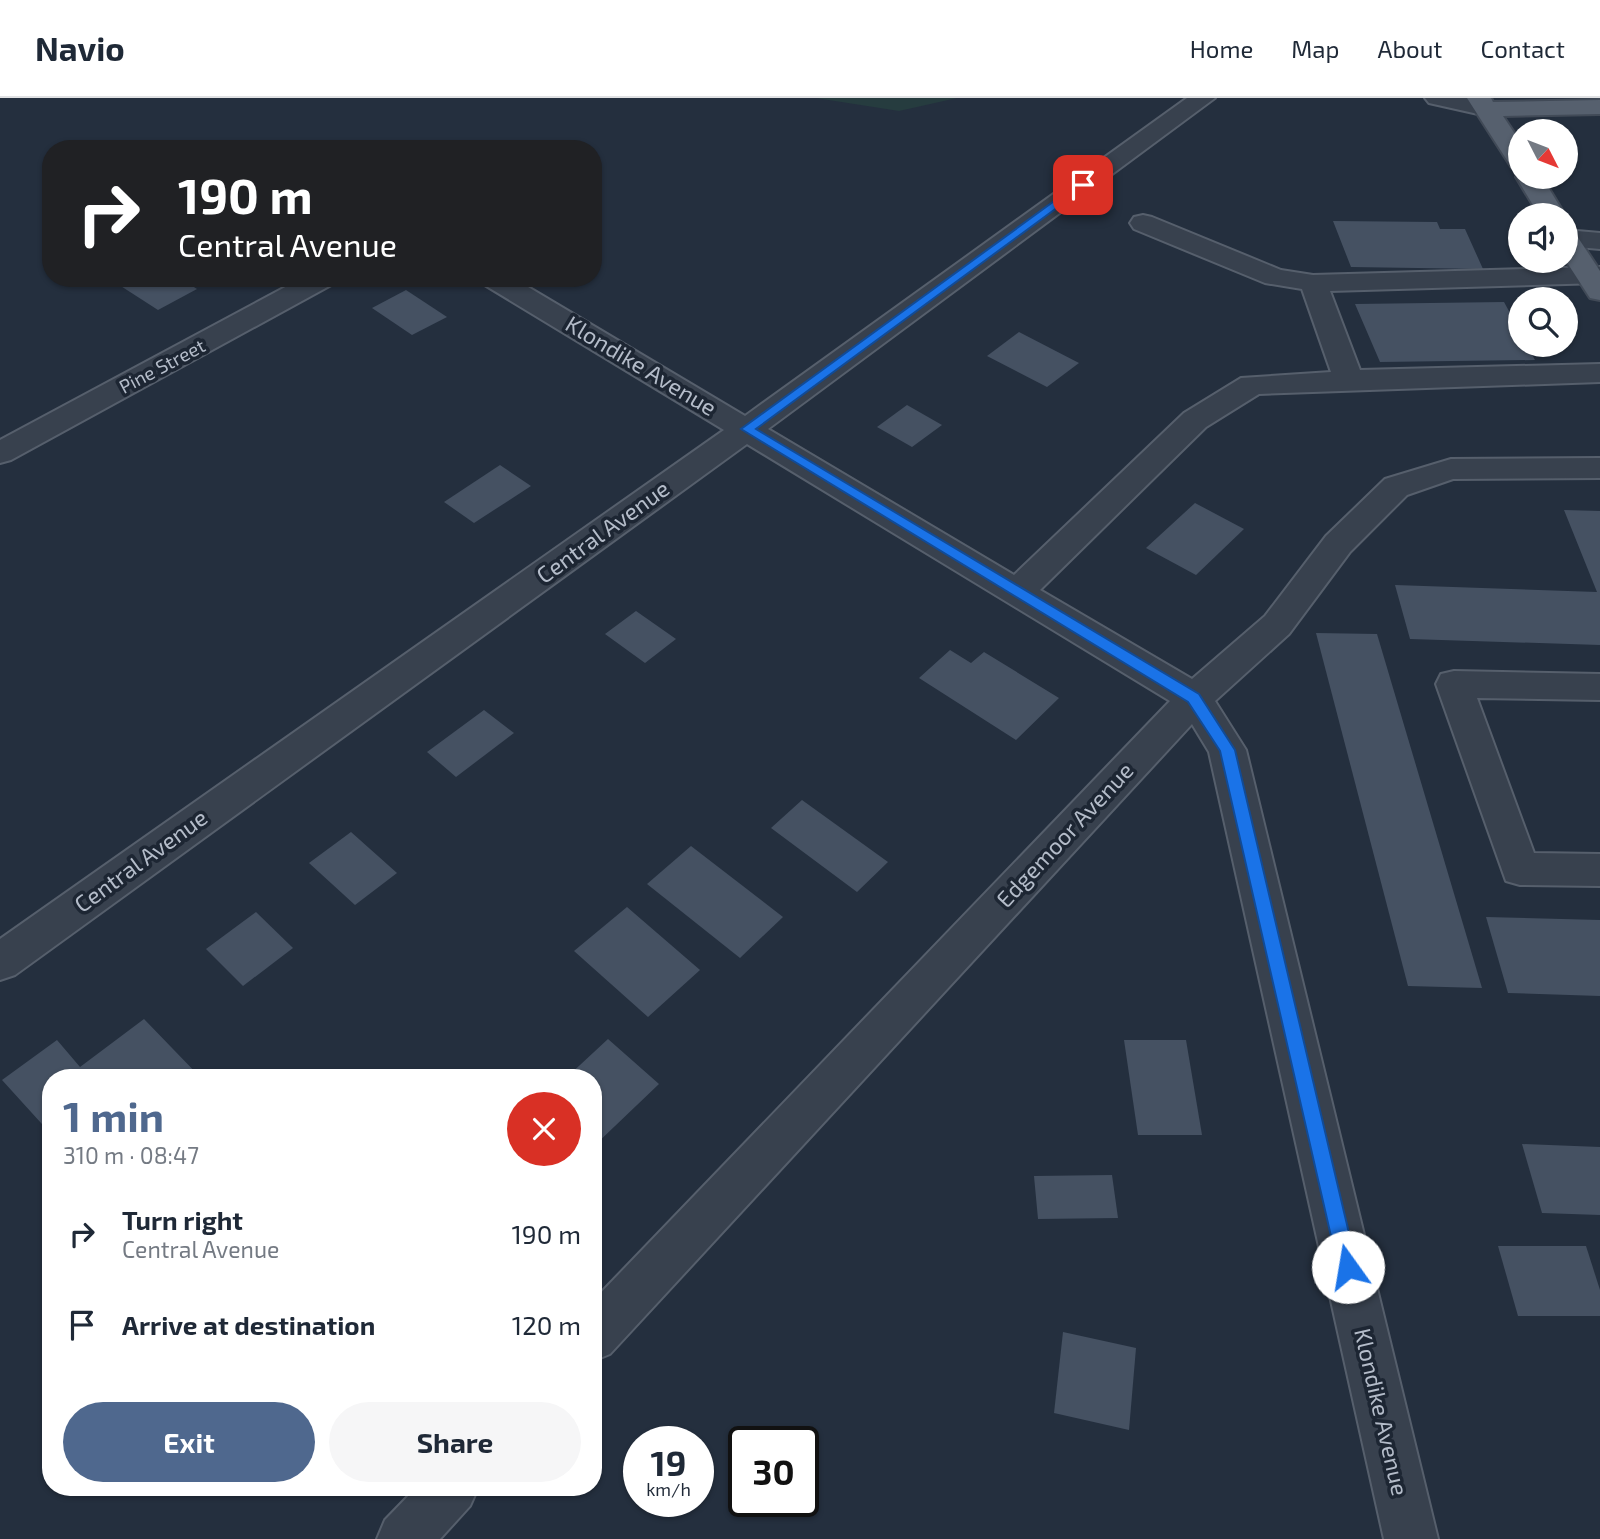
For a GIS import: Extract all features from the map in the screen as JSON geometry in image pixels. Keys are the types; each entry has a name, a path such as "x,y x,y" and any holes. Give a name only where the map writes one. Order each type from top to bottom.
{"main road":[{"path":"1483,103 1600,107"},
{"path":"1483,103 1508,142"},
{"path":"1578,255 1596,281"}],"street":[{"name":"Central Avenue","path":"0,962 747,429 1203,98"},
{"path":"1437,98 1483,103"},
{"path":"1143,223 1276,277 1314,283 1596,281"},
{"path":"1578,239 1600,241"},
{"path":"1314,283 1349,380"},
{"name":"Pine Street","path":"0,453 306,287"},
{"name":"Klondike Avenue","path":"508,287 1194,698 1227,750 1411,1539"},
{"path":"1017,592 1195,419 1252,385 1600,373"},
{"name":"Edgemoor Avenue","path":"602,1327 1194,698 1277,625 1338,544 1396,486 1451,469 1600,468"},
{"path":"1600,687 1454,684 1520,869 1600,870"},
{"path":"404,1539 444,1496"}],"green space":[{"path":"816,98 957,98 899,111"}],"building":[{"path":"1333,221 1437,222 1440,229 1465,229 1483,269 1351,267"},
{"path":"122,287 197,289 158,310"},
{"path":"406,290 447,317 412,335 372,308"},
{"path":"1504,302 1508,309 1508,357 1533,357 1535,360 1380,362 1355,304"},
{"path":"1019,332 1079,363 1047,387 987,356"},
{"path":"907,405 942,425 912,447 877,427"},
{"path":"500,465 531,486 474,523 444,502"},
{"path":"1195,503 1244,529 1196,575 1146,548"},
{"path":"1564,510 1600,511 1600,645 1410,639 1395,585 1597,592"},
{"path":"636,611 676,639 645,663 605,634"},
{"path":"1316,633 1377,634 1482,988 1408,986"},
{"path":"950,650 971,663 984,652 1059,698 1016,740 919,678"},
{"path":"484,710 514,733 456,777 427,752"},
{"path":"802,800 888,862 857,892 771,828"},
{"path":"351,832 397,873 355,905 309,863"},
{"path":"691,846 783,917 740,958 647,884"},
{"path":"627,907 700,970 648,1017 574,951"},
{"path":"256,912 293,948 243,986 206,949"},
{"path":"1486,917 1600,920 1600,996 1508,993"},
{"path":"144,1019 192,1069 42,1069 42,1124 2,1080 57,1040 80,1067"},
{"path":"608,1039 659,1084 602,1138 602,1069 576,1069"},
{"path":"1124,1040 1186,1040 1202,1135 1138,1135"},
{"path":"1522,1144 1600,1147 1600,1215 1542,1213"},
{"path":"1112,1175 1118,1218 1038,1219 1034,1176"},
{"path":"1498,1246 1586,1246 1600,1290 1600,1316 1518,1316"},
{"path":"1063,1332 1136,1348 1129,1430 1054,1413"}],"route":[{"path":"1083,185 747,429 1194,698 1227,750 1348,1267"}]}
